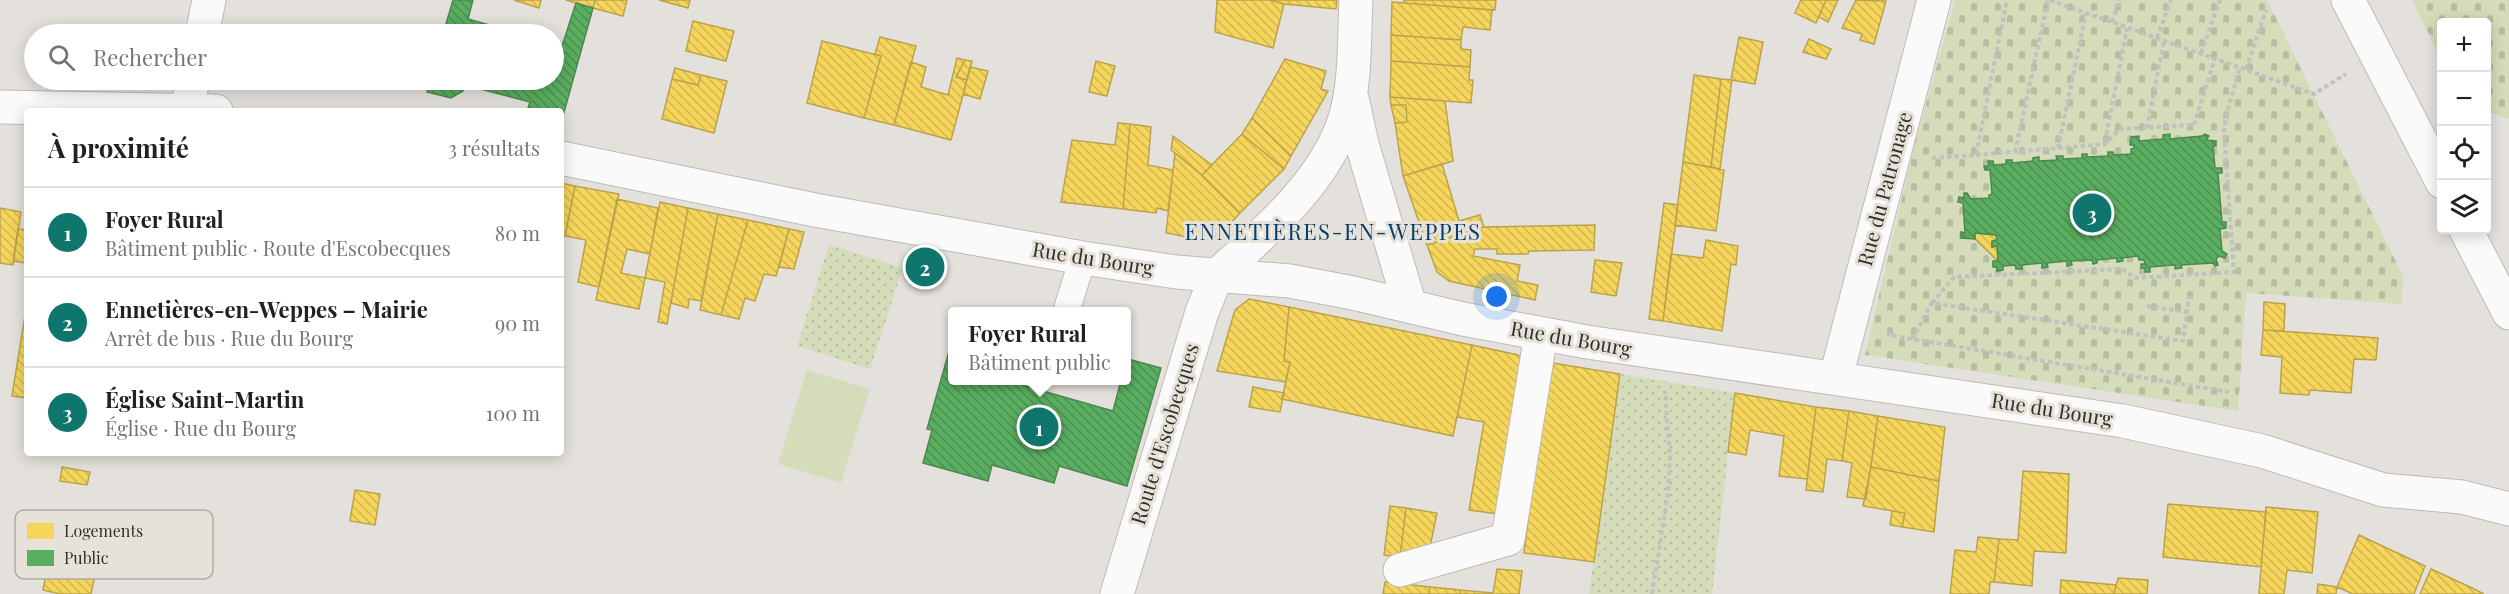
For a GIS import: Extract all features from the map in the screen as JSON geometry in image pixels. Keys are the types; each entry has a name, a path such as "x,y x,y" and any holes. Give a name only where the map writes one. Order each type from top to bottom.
{"street":[{"path":"204,24 209,0"},
{"path":"1217,275 1272,226 1304,190 1339,132 1346,115 1351,87 1356,0"},
{"name":"Rue du Patronage","path":"1836,377 1934,0"},
{"path":"2348,0 2441,180"},
{"path":"1351,87 1362,144 1410,306"},
{"path":"0,107 199,100"},
{"name":"Rue du Bourg","path":"564,159 793,206 1083,258 1316,285 1541,334 1662,355 1836,377 2153,427 2262,451 2383,490 2507,502"},
{"path":"2468,234 2509,313"},
{"name":"Route d'Escobecques","path":"1118,594 1202,312 1217,275"},
{"path":"1400,570 1508,539 1541,334"}],"lane":[{"path":"1068,307 1083,258"}],"path":[{"path":"1976,155 2007,0"},
{"path":"2015,152 2049,0 2314,94 2376,56"},
{"path":"2112,22 2120,0"},
{"path":"2157,38 2171,0"},
{"path":"2201,53 2220,0"},
{"path":"2246,69 2266,10"},
{"path":"2058,148 2086,13"},
{"path":"2105,144 2127,28"},
{"path":"2147,128 2164,40"},
{"path":"1925,162 1932,159 2105,144 2120,129 2194,125 2215,58"},
{"path":"1912,339 1932,303 1954,277 2122,269 2135,278 2234,272 2224,132 2226,116 2240,67"},
{"path":"1932,159 1935,147"},
{"path":"1932,303 2183,341 2189,296"},
{"path":"2147,306 2187,312"},
{"path":"1891,324 1889,334 1912,339 2229,392"},
{"path":"1652,594 1668,495 1670,458 1662,355"}],"green space":[{"path":"1955,0 2267,0 2403,276 2402,304 2246,293 2238,411 1865,355 1913,151","holes":["2169,134 2170,139 2205,134 2209,137 2206,140 2216,142 2216,146 2213,146 2215,168 2222,168 2222,173 2218,173 2222,222 2225,222 2226,228 2220,229 2222,251 2227,254 2225,258 2219,256 2216,259 2218,264 2215,266 2213,263 2181,265 2181,268 2175,269 2175,265 2150,267 2150,272 2145,272 2145,268 2141,268 2141,264 2145,264 2144,260 2139,260 2138,256 2122,258 2123,261 2118,262 2117,258 2097,260 2097,263 2093,264 2092,260 2071,261 2072,265 2068,266 2067,261 2047,263 2047,267 2043,268 2042,263 2022,265 2022,269 2016,269 2015,265 2003,266 2003,270 1998,271 1997,267 1993,266 1993,262 1998,261 1997,246 1975,233 1975,239 1961,238 1961,232 1965,233 1963,203 1958,201 1959,197 1964,198 1964,193 1967,193 1971,199 1989,198 1992,194 1990,170 1985,170 1984,166 1989,166 1989,161 1993,161 1994,165 2033,161 2039,158 2039,161 2057,160 2057,156 2062,156 2063,159 2082,158 2082,154 2087,154 2087,157 2108,156 2108,152 2113,152 2114,155 2131,154 2134,145 2130,145 2130,141 2163,139 2163,135"]},
{"path":"2412,0 2509,0 2509,119 2491,112 2491,18 2437,18 2437,50"},
{"path":"829,245 903,268 870,369 797,346"},
{"path":"807,370 870,389 841,483 778,464"},
{"path":"1620,374 1735,393 1712,594 1589,594"}],"building: Logements":[{"path":"514,0 541,0 539,8"},
{"path":"566,0 595,0 593,8"},
{"path":"595,0 627,0 623,16 593,8"},
{"path":"659,0 690,0 688,8"},
{"path":"1217,0 1269,0 1284,4 1273,48 1215,32"},
{"path":"1269,0 1337,0 1336,9 1284,4"},
{"path":"1404,0 1496,0 1495,10 1404,3"},
{"path":"1801,0 1826,0 1816,23 1795,13"},
{"path":"1826,0 1838,0 1828,22 1819,17"},
{"path":"1856,0 1886,1 1874,44 1860,40 1862,34 1842,28"},
{"path":"1392,2 1492,10 1490,30 1463,27 1461,40 1391,35"},
{"path":"693,21 734,31 726,61 686,51"},
{"path":"1391,35 1461,40 1461,49 1471,50 1470,67 1391,61"},
{"path":"880,37 916,46 894,125 864,118 881,56 875,54"},
{"path":"1739,37 1763,42 1755,84 1731,80"},
{"path":"1809,39 1831,49 1826,59 1803,52"},
{"path":"822,41 881,56 864,118 807,103"},
{"path":"957,58 965,60 956,77 967,80 951,140 894,125 911,62 926,67 921,87 948,95"},
{"path":"1285,59 1326,71 1321,89 1328,91 1291,156 1252,118"},
{"path":"965,60 972,61 967,80 956,77"},
{"path":"1096,61 1115,66 1107,96 1089,92"},
{"path":"1391,61 1470,67 1469,80 1473,80 1471,103 1390,97"},
{"path":"970,67 988,71 980,99 963,94"},
{"path":"675,68 701,75 698,85 672,79"},
{"path":"701,75 727,81 714,133 662,119 672,79 698,85"},
{"path":"1694,75 1721,79 1711,167 1683,162"},
{"path":"1721,79 1732,80 1720,169 1711,167"},
{"path":"1390,97 1445,101 1453,161 1403,176 1395,123 1407,122 1406,105 1391,105"},
{"path":"1391,105 1406,105 1407,122 1395,123"},
{"path":"1252,118 1291,156 1284,169 1242,134"},
{"path":"1118,123 1130,124 1123,209 1061,202 1072,140 1115,145"},
{"path":"1130,124 1151,127 1148,165 1173,170 1168,211 1157,208 1156,213 1123,209"},
{"path":"1242,134 1284,169 1240,213 1202,175"},
{"path":"1173,136 1212,165 1202,175 1171,150"},
{"path":"1175,153 1202,175 1240,213 1220,235 1204,240 1166,233"},
{"path":"1683,162 1724,170 1716,231 1675,225"},
{"path":"1442,164 1459,221 1480,215 1484,227 1427,245 1403,176"},
{"path":"564,184 575,186 564,236"},
{"path":"575,186 619,194 599,287 578,282 586,240 565,236"},
{"path":"617,199 658,208 650,254 627,249 621,273 645,278 639,309 596,300"},
{"path":"660,202 688,208 667,324 658,322 665,282 645,278"},
{"path":"1664,203 1678,205 1663,321 1649,319"},
{"path":"0,208 21,212 13,265 0,263"},
{"path":"688,208 718,214 701,301 689,299 688,308 671,303"},
{"path":"718,214 748,220 721,315 700,310"},
{"path":"748,220 789,229 776,276 764,274 755,301 745,298 739,319 721,315"},
{"path":"1595,225 1594,250 1497,254 1497,249 1475,249 1473,256 1520,265 1517,281 1538,285 1535,300 1449,281 1437,272 1427,245 1484,227"},
{"path":"18,229 24,230 24,263 13,261"},
{"path":"789,229 804,232 794,269 779,267"},
{"path":"1975,233 1996,235 1997,240 1992,241 1992,247 1997,246 1998,261 1975,239"},
{"path":"1706,240 1738,246 1736,265 1731,264 1722,331 1663,321 1671,254 1703,258"},
{"path":"1595,260 1622,263 1616,296 1591,292"},
{"path":"1249,299 1289,307 1284,361 1290,362 1286,382 1217,371 1235,310"},
{"path":"2264,302 2285,304 2284,331 2263,330"},
{"path":"1289,307 1472,345 1453,436 1282,399 1290,362 1284,361"},
{"path":"24,322 24,398 12,396"},
{"path":"2263,330 2378,338 2376,360 2354,359 2351,393 2310,390 2309,395 2280,393 2282,357 2261,355"},
{"path":"1472,345 1518,355 1525,363 1498,514 1469,510 1484,422 1457,417"},
{"path":"1553,363 1620,374 1594,562 1524,553 1547,368"},
{"path":"1253,387 1284,393 1280,412 1249,407"},
{"path":"1735,393 1816,407 1807,479 1779,476 1784,436 1750,430 1746,455 1728,452"},
{"path":"1816,407 1849,411 1842,461 1827,459 1823,492 1806,490"},
{"path":"1849,411 1878,416 1866,499 1847,497 1852,463 1842,461"},
{"path":"1878,416 1945,427 1939,481 1871,467"},
{"path":"62,467 90,472 87,485 60,481"},
{"path":"1871,467 1939,481 1934,532 1902,527 1905,513 1863,506"},
{"path":"2023,471 2069,474 2066,553 2034,551 2032,586 1994,582 1999,539 2018,540"},
{"path":"355,490 380,494 375,525 350,521"},
{"path":"2168,504 2266,512 2261,567 2163,557"},
{"path":"1390,506 1406,508 1400,557 1384,555"},
{"path":"2266,507 2318,512 2312,573 2287,570 2284,594 2259,594"},
{"path":"1406,508 1437,513 1430,547 1400,557"},
{"path":"1892,511 1905,513 1902,527 1890,525"},
{"path":"2359,535 2425,566 2414,594 2353,594 2337,587"},
{"path":"1978,537 1999,539 1994,582 1990,582 1989,594 1950,594 1955,550 1976,552"},
{"path":"1497,569 1522,571 1519,594 1460,594 1460,590 1493,593"},
{"path":"2431,569 2470,587 2484,594 2420,594"},
{"path":"2118,578 2148,580 2147,594 2114,594"},
{"path":"45,579 94,579 91,594 60,594 43,590"},
{"path":"2061,580 2116,585 2114,594 2060,594"},
{"path":"1385,582 1430,587 1429,594 1383,594"},
{"path":"2318,584 2337,587 2336,594 2317,594"},
{"path":"1430,587 1460,590 1460,594 1429,594"}],"building: Public":[{"path":"453,0 473,0 468,19 486,24 446,24"},
{"path":"576,3 593,8 564,112 564,108 528,108 530,102 484,90 564,90 564,40"},
{"path":"428,90 463,90 451,98 427,92"},
{"path":"2170,134 2170,139 2205,134 2209,136 2206,140 2216,141 2216,146 2213,146 2215,168 2222,168 2222,173 2218,173 2222,222 2226,222 2226,228 2220,229 2222,251 2227,254 2225,258 2219,256 2216,259 2218,265 2215,266 2213,263 2181,265 2182,268 2175,269 2175,265 2150,267 2150,272 2145,272 2145,268 2141,268 2141,264 2145,264 2144,260 2139,260 2138,256 2122,258 2123,261 2117,262 2117,258 2097,260 2097,263 2093,264 2092,260 2071,261 2072,265 2067,266 2067,261 2047,263 2048,267 2042,268 2042,263 2022,265 2022,269 2016,269 2015,265 2003,266 2003,270 1997,271 1997,267 1993,267 1993,261 1998,261 1997,246 1992,247 1992,241 1997,240 1996,235 1975,233 1975,239 1961,238 1961,232 1965,233 1963,203 1958,202 1959,197 1964,198 1964,193 1967,193 1971,199 1989,198 1992,194 1990,170 1985,170 1984,166 1989,166 1988,161 1993,161 1994,165 2006,164 2006,160 2012,160 2012,163 2033,161 2033,158 2039,157 2039,161 2057,160 2056,156 2063,156 2063,159 2082,158 2082,154 2087,154 2087,157 2108,156 2108,152 2113,152 2114,155 2131,154 2134,145 2130,145 2131,137 2139,136 2139,141 2163,139 2163,135"},
{"path":"948,355 948,385 1022,385 1113,411 1120,385 1131,385 1131,360 1161,368 1127,486 1059,466 1054,483 992,465 988,481 923,463 932,430 927,429"}],"place":[{"name":"Église Saint-Martin","path":"2092,213"},
{"name":"Ennetières-en-Weppes – Mairie","path":"925,267"},
{"name":"Foyer Rural","path":"1039,427"}],"district":[{"name":"ENNETIÈRES-EN-WEPPES","path":"1333,232"}]}
